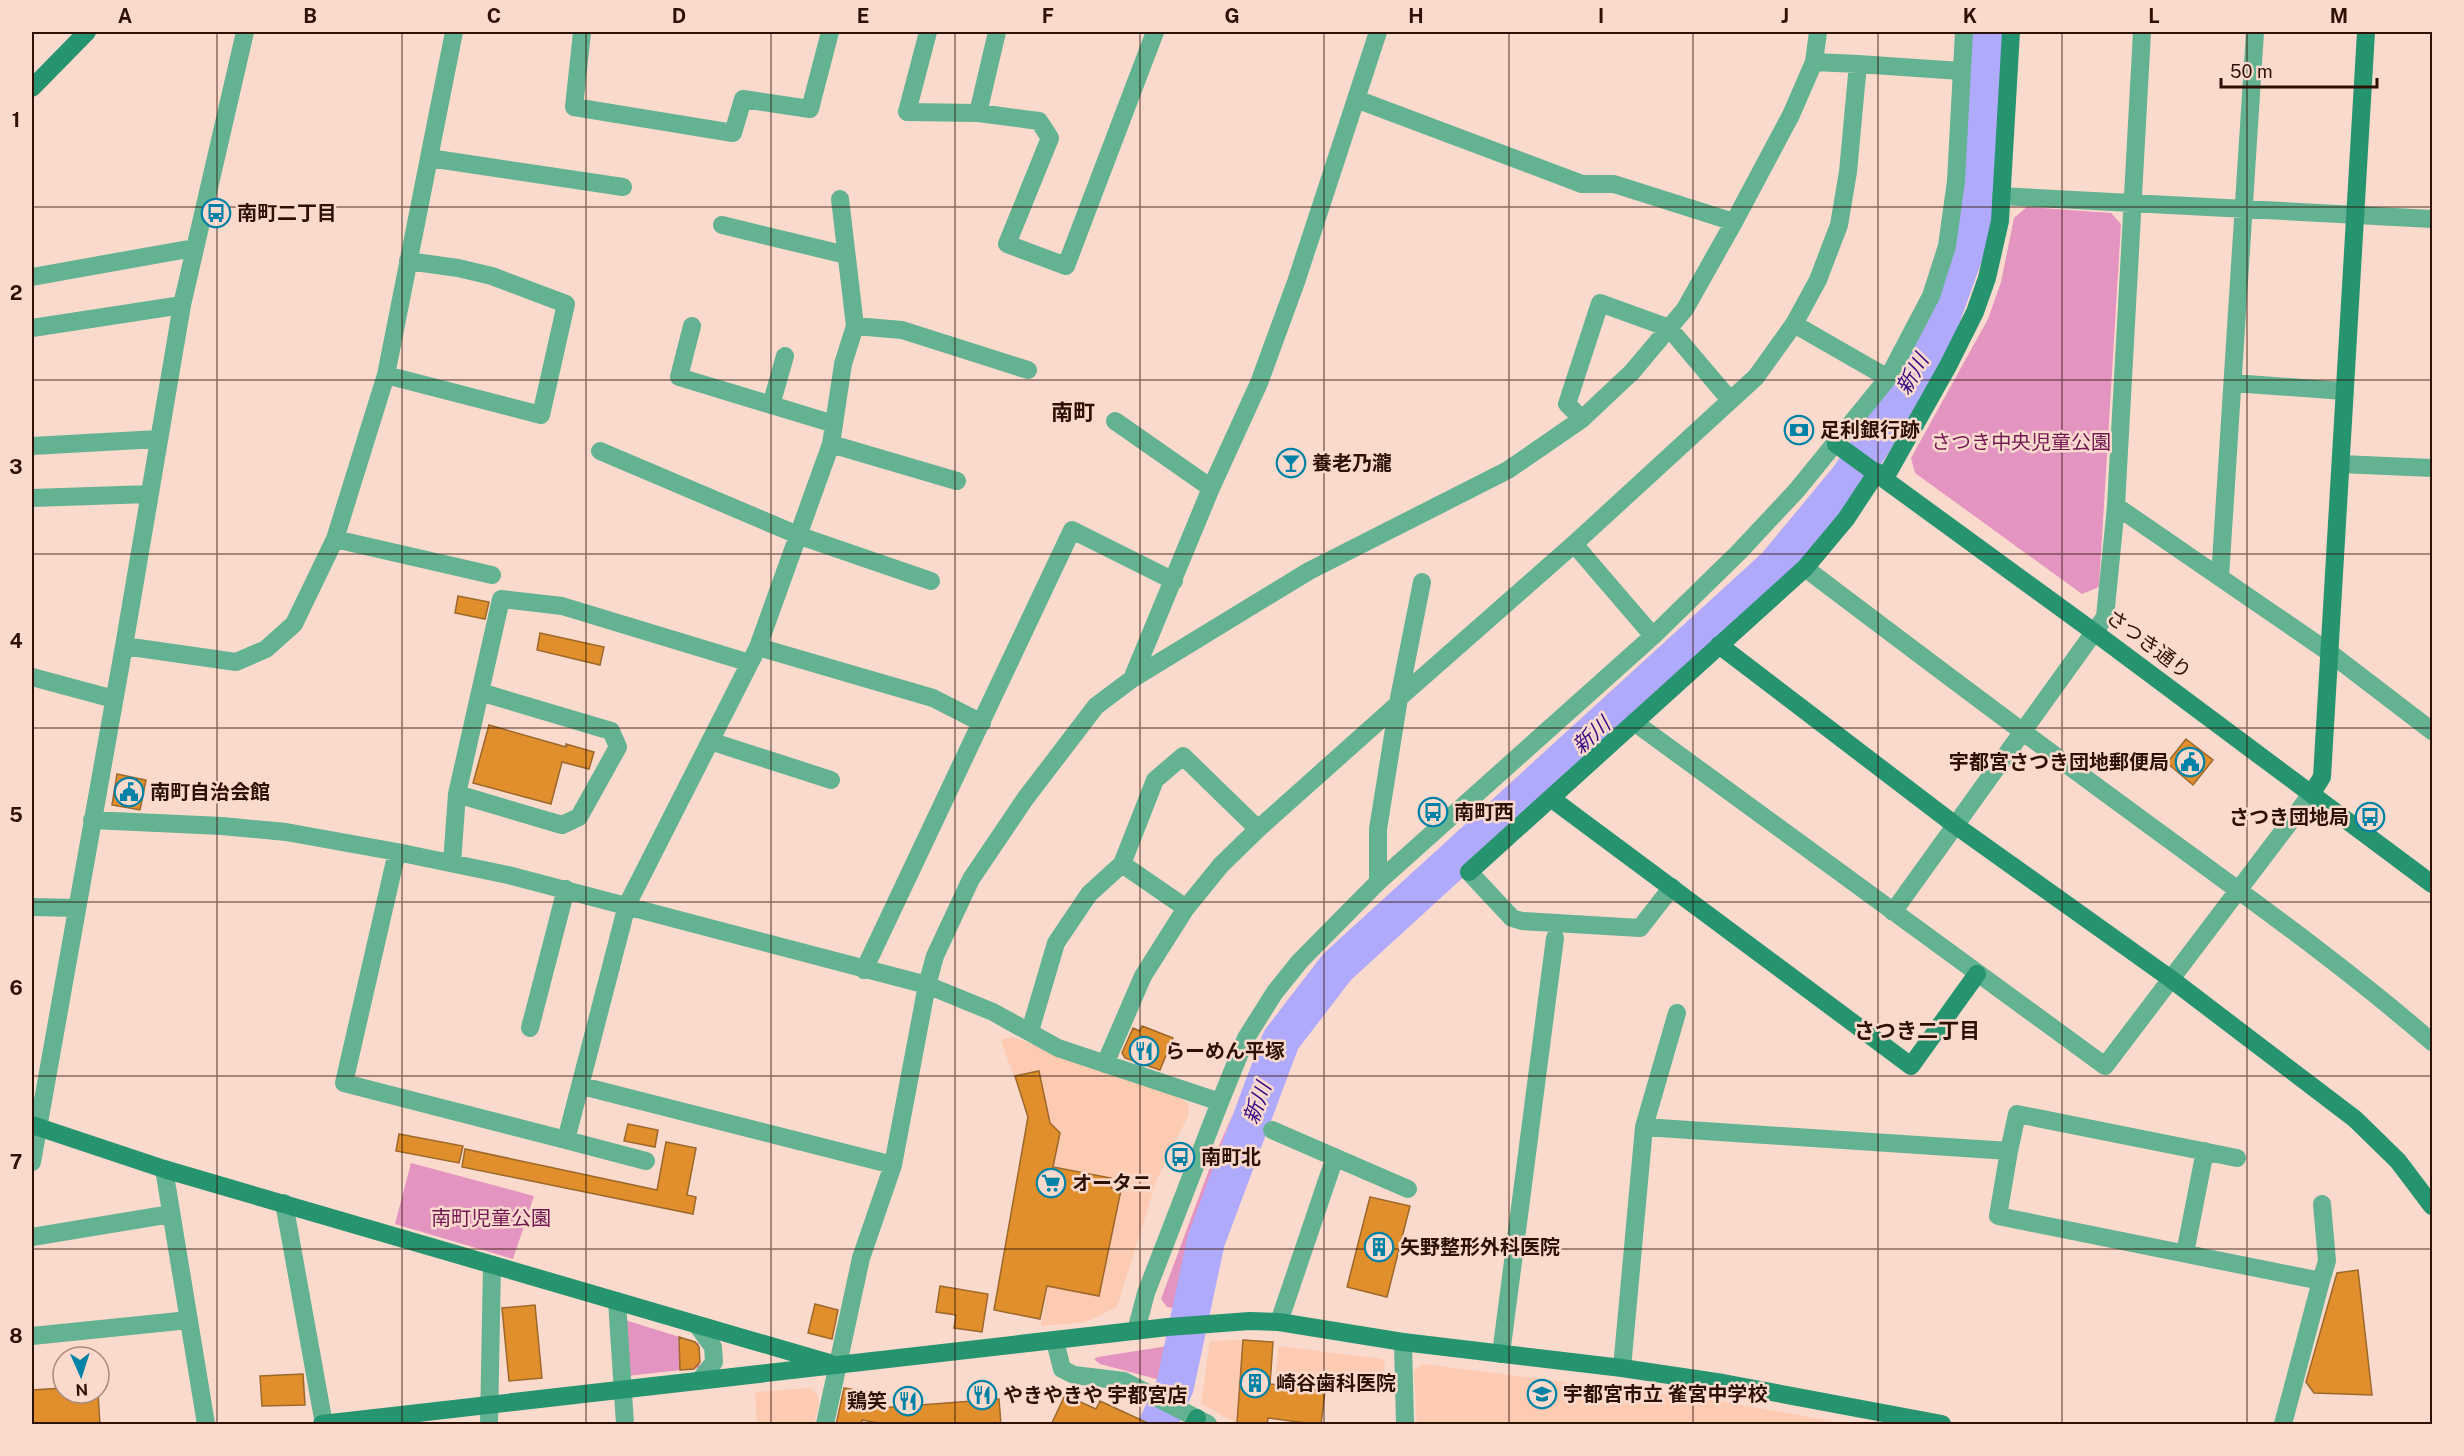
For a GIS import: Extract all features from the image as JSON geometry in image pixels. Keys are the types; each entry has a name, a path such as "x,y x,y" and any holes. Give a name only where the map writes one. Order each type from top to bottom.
{"street":[{"path":"32,88 87,32"},
{"path":"32,1162 35,1126 124,646 182,305 244,32"},
{"path":"124,646 236,662 266,649 294,624 335,539 386,375 454,32"},
{"path":"582,32 574,107 733,133 743,99 810,109 830,32"},
{"path":"928,32 907,112 978,113 1039,121 1050,138 1007,244 1066,266 1155,32"},
{"path":"978,113 997,32"},
{"path":"1132,679 1211,488 1259,383 1296,282 1378,32"},
{"path":"825,1425 861,1258 893,1165 927,985 935,956 971,879 1025,799 1096,706 1132,679 1310,571 1508,470 1582,418 1632,372 1684,309 1734,222 1791,114 1814,62 1818,32"},
{"path":"1136,1331 1146,1293 1246,1038 1275,992 1300,961 1378,882 1653,636 1843,449 1888,378 1931,296 1947,246 1956,181 1964,32"},
{"path":"1672,887 1640,928 1522,921 1512,918 1469,872 1805,568 1846,519 1948,366 1975,312 1987,278 1996,240 2001,196 2011,32"},
{"path":"1893,912 2105,617 2116,506 2142,32"},
{"path":"2220,577 2255,32"},
{"path":"1634,722 2105,1066 2322,777 2366,32"},
{"path":"1814,62 1961,71"},
{"path":"1105,1064 1143,976 1186,908 1221,865 1756,377 1794,324 1818,280 1839,225 1848,172 1858,64"},
{"path":"1356,99 1582,184 1614,184 1734,222"},
{"path":"429,158 623,187"},
{"path":"2001,196 2433,219"},
{"path":"566,1140 582,1086 627,905 754,655 800,536 831,444 843,364 855,326 840,199"},
{"path":"722,225 846,255"},
{"path":"32,278 194,248"},
{"path":"386,375 541,415 566,304 492,276 458,268 408,261"},
{"path":"1582,418 1567,404 1600,303 1669,328 1730,400"},
{"path":"32,328 182,305"},
{"path":"1794,324 1888,378"},
{"path":"692,326 680,377 834,424"},
{"path":"855,326 902,330 1028,370"},
{"path":"771,405 785,356"},
{"path":"2233,383 2344,391"},
{"path":"1115,421 1211,488"},
{"path":"32,446 158,439"},
{"path":"831,444 957,481"},
{"name":"さつき通り","path":"1843,449 2433,884"},
{"path":"600,451 800,536 931,581"},
{"path":"2341,464 2433,468"},
{"path":"32,498 150,494"},
{"path":"2116,506 2330,653 2433,731"},
{"path":"864,970 1072,530 1174,581"},
{"path":"335,539 492,575"},
{"path":"1574,544 1653,636"},
{"path":"1805,568 2022,732 2238,890 2388,1004 2433,1042"},
{"path":"1378,882 1378,829 1422,582"},
{"path":"452,863 457,794 501,599 562,606 933,698 982,723"},
{"path":"1719,645 1955,825 2171,979 2355,1119 2398,1161 2433,1206"},
{"path":"32,676 114,699"},
{"path":"457,794 562,825 579,817 618,747 611,731 480,692"},
{"path":"710,741 831,780"},
{"path":"1029,1031 1056,943 1089,894 1122,864 1155,780 1183,756 1258,829"},
{"path":"1552,799 1911,1066 1977,974"},
{"path":"92,820 222,826 286,832 452,863 566,889 927,985 993,1012 1058,1048 1220,1102"},
{"path":"397,852 344,1083 646,1161"},
{"path":"1122,864 1186,908"},
{"path":"530,1028 566,889"},
{"path":"32,907 76,908"},
{"path":"1501,1354 1555,938"},
{"path":"1622,1368 1644,1127 1677,1013"},
{"path":"582,1086 893,1165"},
{"path":"2237,1158 2017,1114 1998,1216 2321,1281"},
{"path":"35,1126 164,1169 836,1366"},
{"path":"1644,1127 2009,1151"},
{"path":"1272,1130 1408,1189"},
{"path":"2185,1253 2205,1151"},
{"path":"1279,1322 1335,1157"},
{"path":"164,1169 206,1425"},
{"path":"284,1203 323,1424 1168,1327 1250,1321 1279,1322 1403,1342 1622,1368 1723,1383 1942,1425"},
{"path":"2283,1425 2327,1261 2322,1204"},
{"path":"32,1236 171,1214"},
{"path":"489,1425 492,1265"},
{"path":"617,1301 625,1425"},
{"path":"32,1336 189,1320"},
{"path":"697,1325 713,1347 714,1362 699,1381"},
{"path":"1055,1341 1062,1369 1074,1375 1124,1381 1200,1422"},
{"path":"1403,1342 1405,1425"}],"shaded area":[{"path":"1012,1037 1175,1094 1189,1105 1188,1116 1157,1179 1117,1307 1086,1322 1041,1326 1048,1288 1000,1277 1028,1117 1001,1040"},
{"path":"1210,1341 1273,1342 1267,1424 1237,1423 1201,1404"},
{"path":"1278,1346 1382,1359 1385,1364 1382,1392 1325,1392 1321,1424 1273,1419"},
{"name":"宇都宮市立 雀宮中学校","path":"1422,1364 1719,1401 1849,1424 1417,1424 1414,1371"},
{"path":"811,1388 818,1395 819,1404 814,1424 757,1424 755,1392"}],"green space":[{"name":"さつき中央児童公園","path":"2027,207 2111,213 2121,224 2099,587 2082,594 1915,473 1911,458 1988,319 2001,282 2014,218"},
{"path":"1233,1113 1207,1185 1178,1283 1173,1308 1167,1307 1161,1299 1210,1167"},
{"name":"南町児童公園","path":"411,1163 534,1196 513,1259 395,1224"},
{"path":"622,1319 699,1343 700,1368 627,1376"},
{"path":"1168,1346 1160,1380 1100,1364 1094,1359 1098,1357"}],"building":[{"path":"458,596 489,602 485,619 455,613"},
{"path":"540,633 604,647 600,665 537,650"},
{"path":"489,725 566,747 566,744 594,752 589,769 562,762 551,804 473,783"},
{"name":"宇都宮さつき団地郵便局","path":"2186,739 2213,760 2193,785 2167,763"},
{"name":"南町自治会館","path":"117,774 146,780 140,810 112,805"},
{"name":"らーめん平塚","path":"1142,1026 1173,1038 1160,1070 1125,1058 1122,1053 1133,1028 1140,1031"},
{"name":"オータニ","path":"1039,1071 1050,1123 1060,1133 1053,1167 1111,1178 1111,1188 1121,1190 1099,1296 1047,1286 1040,1319 994,1310 1028,1117 1015,1076"},
{"path":"628,1124 658,1130 655,1147 624,1141"},
{"path":"399,1134 463,1146 459,1163 396,1151"},
{"path":"666,1142 696,1148 687,1195 696,1197 693,1214 462,1167 465,1149 657,1190"},
{"name":"矢野整形外科医院","path":"1370,1197 1410,1206 1387,1297 1347,1287"},
{"path":"2358,1270 2372,1395 2314,1393 2306,1382 2337,1273"},
{"path":"940,1286 988,1294 982,1332 954,1328 956,1315 936,1312"},
{"path":"815,1304 838,1310 832,1339 808,1333"},
{"path":"535,1305 542,1378 509,1381 502,1308"},
{"path":"679,1337 695,1342 699,1347 700,1362 694,1369 680,1370"},
{"path":"1243,1340 1273,1342 1270,1384 1325,1391 1321,1425 1268,1418 1267,1425 1237,1423"},
{"path":"303,1374 305,1405 262,1406 260,1376"},
{"path":"844,1388 883,1394 880,1408 999,1399 1001,1425 888,1425 862,1420 862,1425 836,1425"},
{"path":"51,1389 51,1405 99,1405 100,1425 32,1425 32,1390"},
{"path":"1065,1395 1096,1409 1100,1401 1152,1425 1051,1425"}],"waterway":[{"name":"新川","path":"1158,1424 1175,1386 1206,1241 1281,1040 1337,967 1776,566 1849,478 1873,442 1935,335 1971,235 1976,198 1984,32"}],"place":[{"name":"南町二丁目","path":"216,213"},
{"name":"足利銀行跡","path":"1799,430"},
{"name":"養老乃瀧","path":"1291,463"},
{"name":"宇都宮さつき団地郵便局","path":"2190,762"},
{"name":"南町自治会館","path":"129,792"},
{"name":"南町西","path":"1433,812"},
{"name":"さつき団地局","path":"2370,817"},
{"name":"らーめん平塚","path":"1144,1051"},
{"name":"南町北","path":"1180,1157"},
{"name":"オータニ","path":"1051,1183"},
{"name":"矢野整形外科医院","path":"1379,1247"},
{"name":"崎谷歯科医院","path":"1255,1383"},
{"name":"宇都宮市立 雀宮中学校","path":"1542,1394"},
{"name":"やきやきや 宇都宮店","path":"982,1395"},
{"name":"鶏笑","path":"908,1401"}],"district":[{"name":"南町","path":"1073,412"},
{"name":"さつき二丁目","path":"1917,1030"}]}
